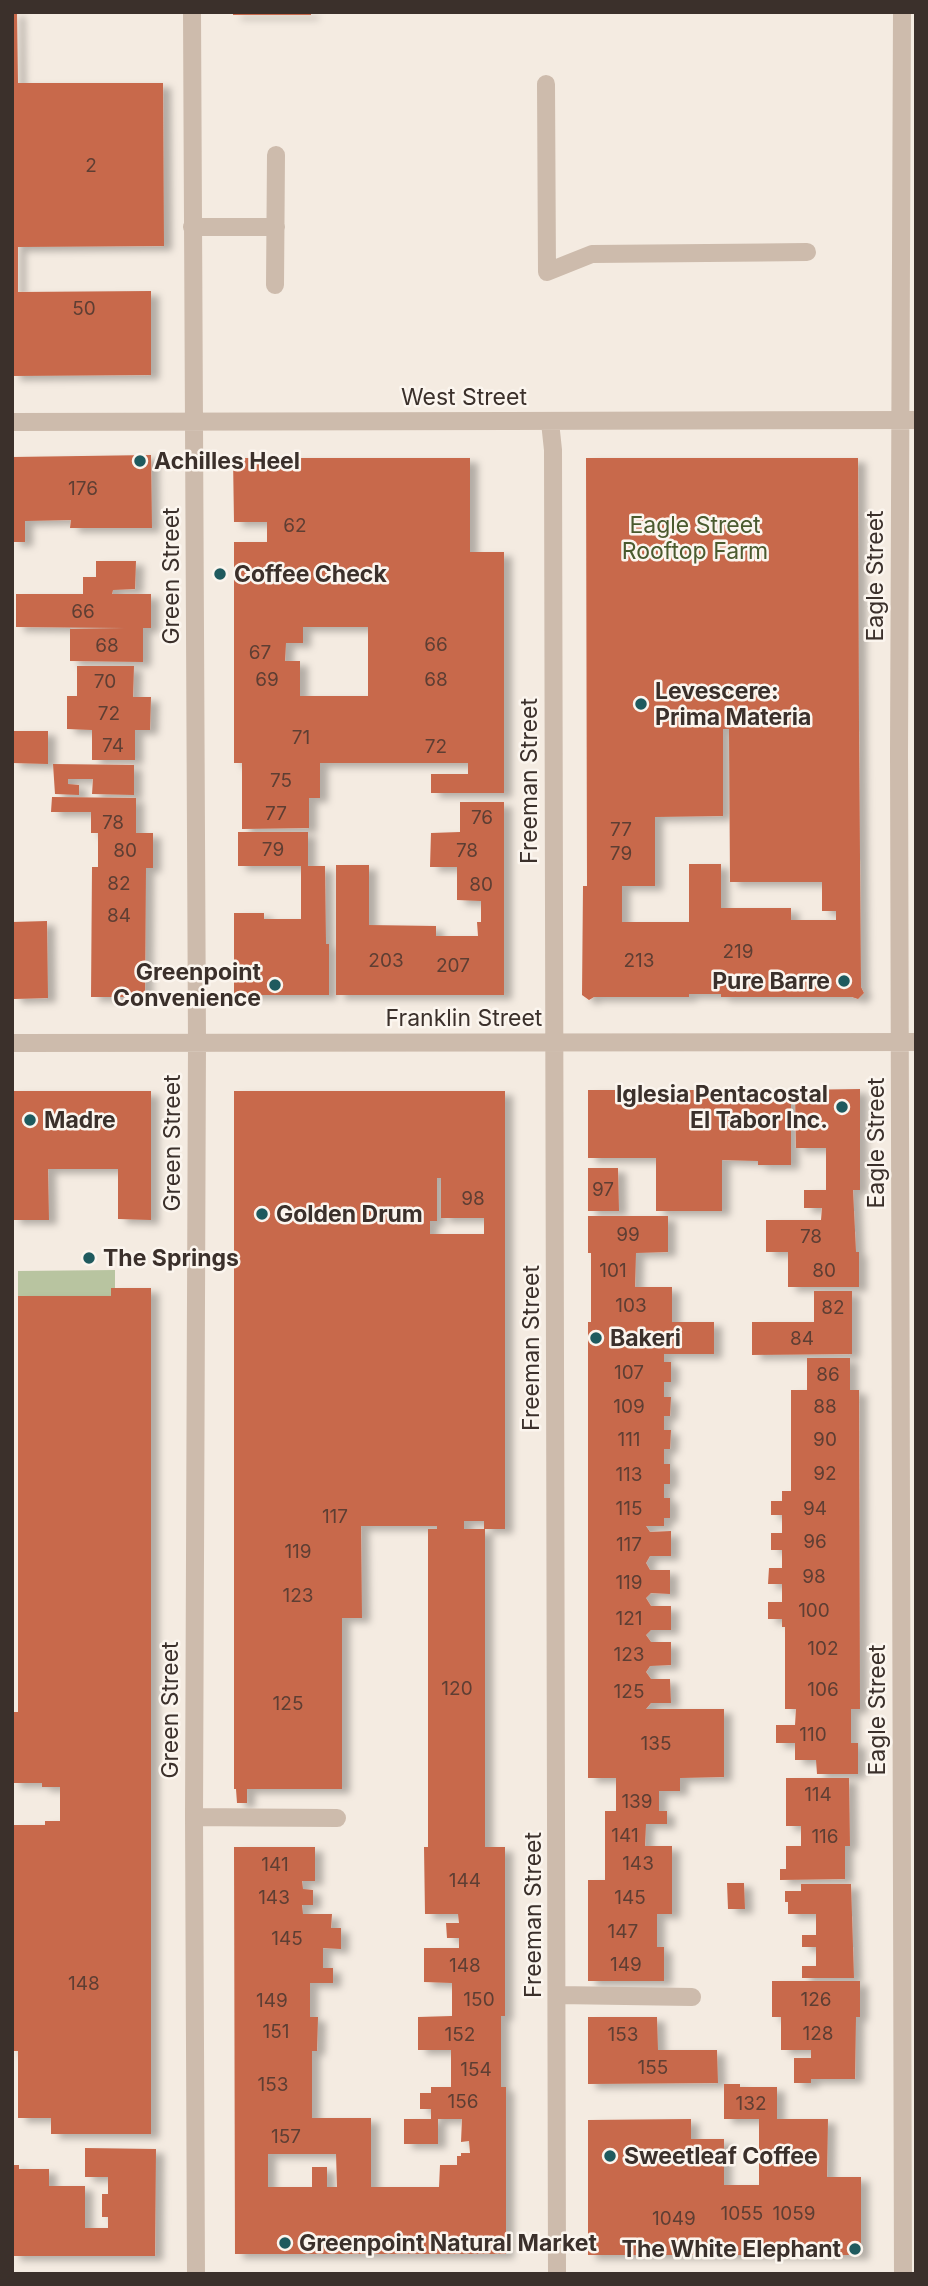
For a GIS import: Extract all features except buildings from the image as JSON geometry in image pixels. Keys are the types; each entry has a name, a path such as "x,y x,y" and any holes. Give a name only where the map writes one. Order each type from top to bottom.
{"street":[{"name":"Green Street","path":"192,12 197,1044 194,1817 196,2274"},
{"name":"Eagle Street","path":"902,12 908,420 903,2274"},
{"path":"547,84 547,272 592,254 807,252"},
{"path":"275,285 276,155"},
{"path":"192,227 276,227"},
{"name":"West Street","path":"12,422 908,420"},
{"name":"Freeman Street","path":"550,422 553,450 557,2274"},
{"name":"Franklin Street","path":"12,1043 908,1042"},
{"path":"194,1817 337,1818"},
{"path":"558,1995 692,1997"}],"green space":[{"path":"115,1270 115,1288 111,1288 111,1296 18,1296 18,1271"}],"place":[{"name":"Achilles Heel","path":"140,461"},
{"name":"Coffee Check","path":"220,574"},
{"name":"Levescere: Prima Materia","path":"641,704"},
{"name":"Pure Barre","path":"844,981"},
{"name":"Greenpoint Convenience","path":"275,985"},
{"name":"Iglesia Pentacostal El Tabor Inc.","path":"842,1107"},
{"name":"Madre","path":"30,1120"},
{"name":"Golden Drum","path":"262,1214"},
{"name":"The Springs","path":"89,1258"},
{"name":"Bakeri","path":"596,1338"},
{"name":"Sweetleaf Coffee","path":"610,2156"},
{"name":"Greenpoint Natural Market","path":"285,2243"},
{"name":"The White Elephant","path":"855,2249"}],"park label":[{"name":"Eagle Street Rooftop Farm","path":"695,538"}]}
